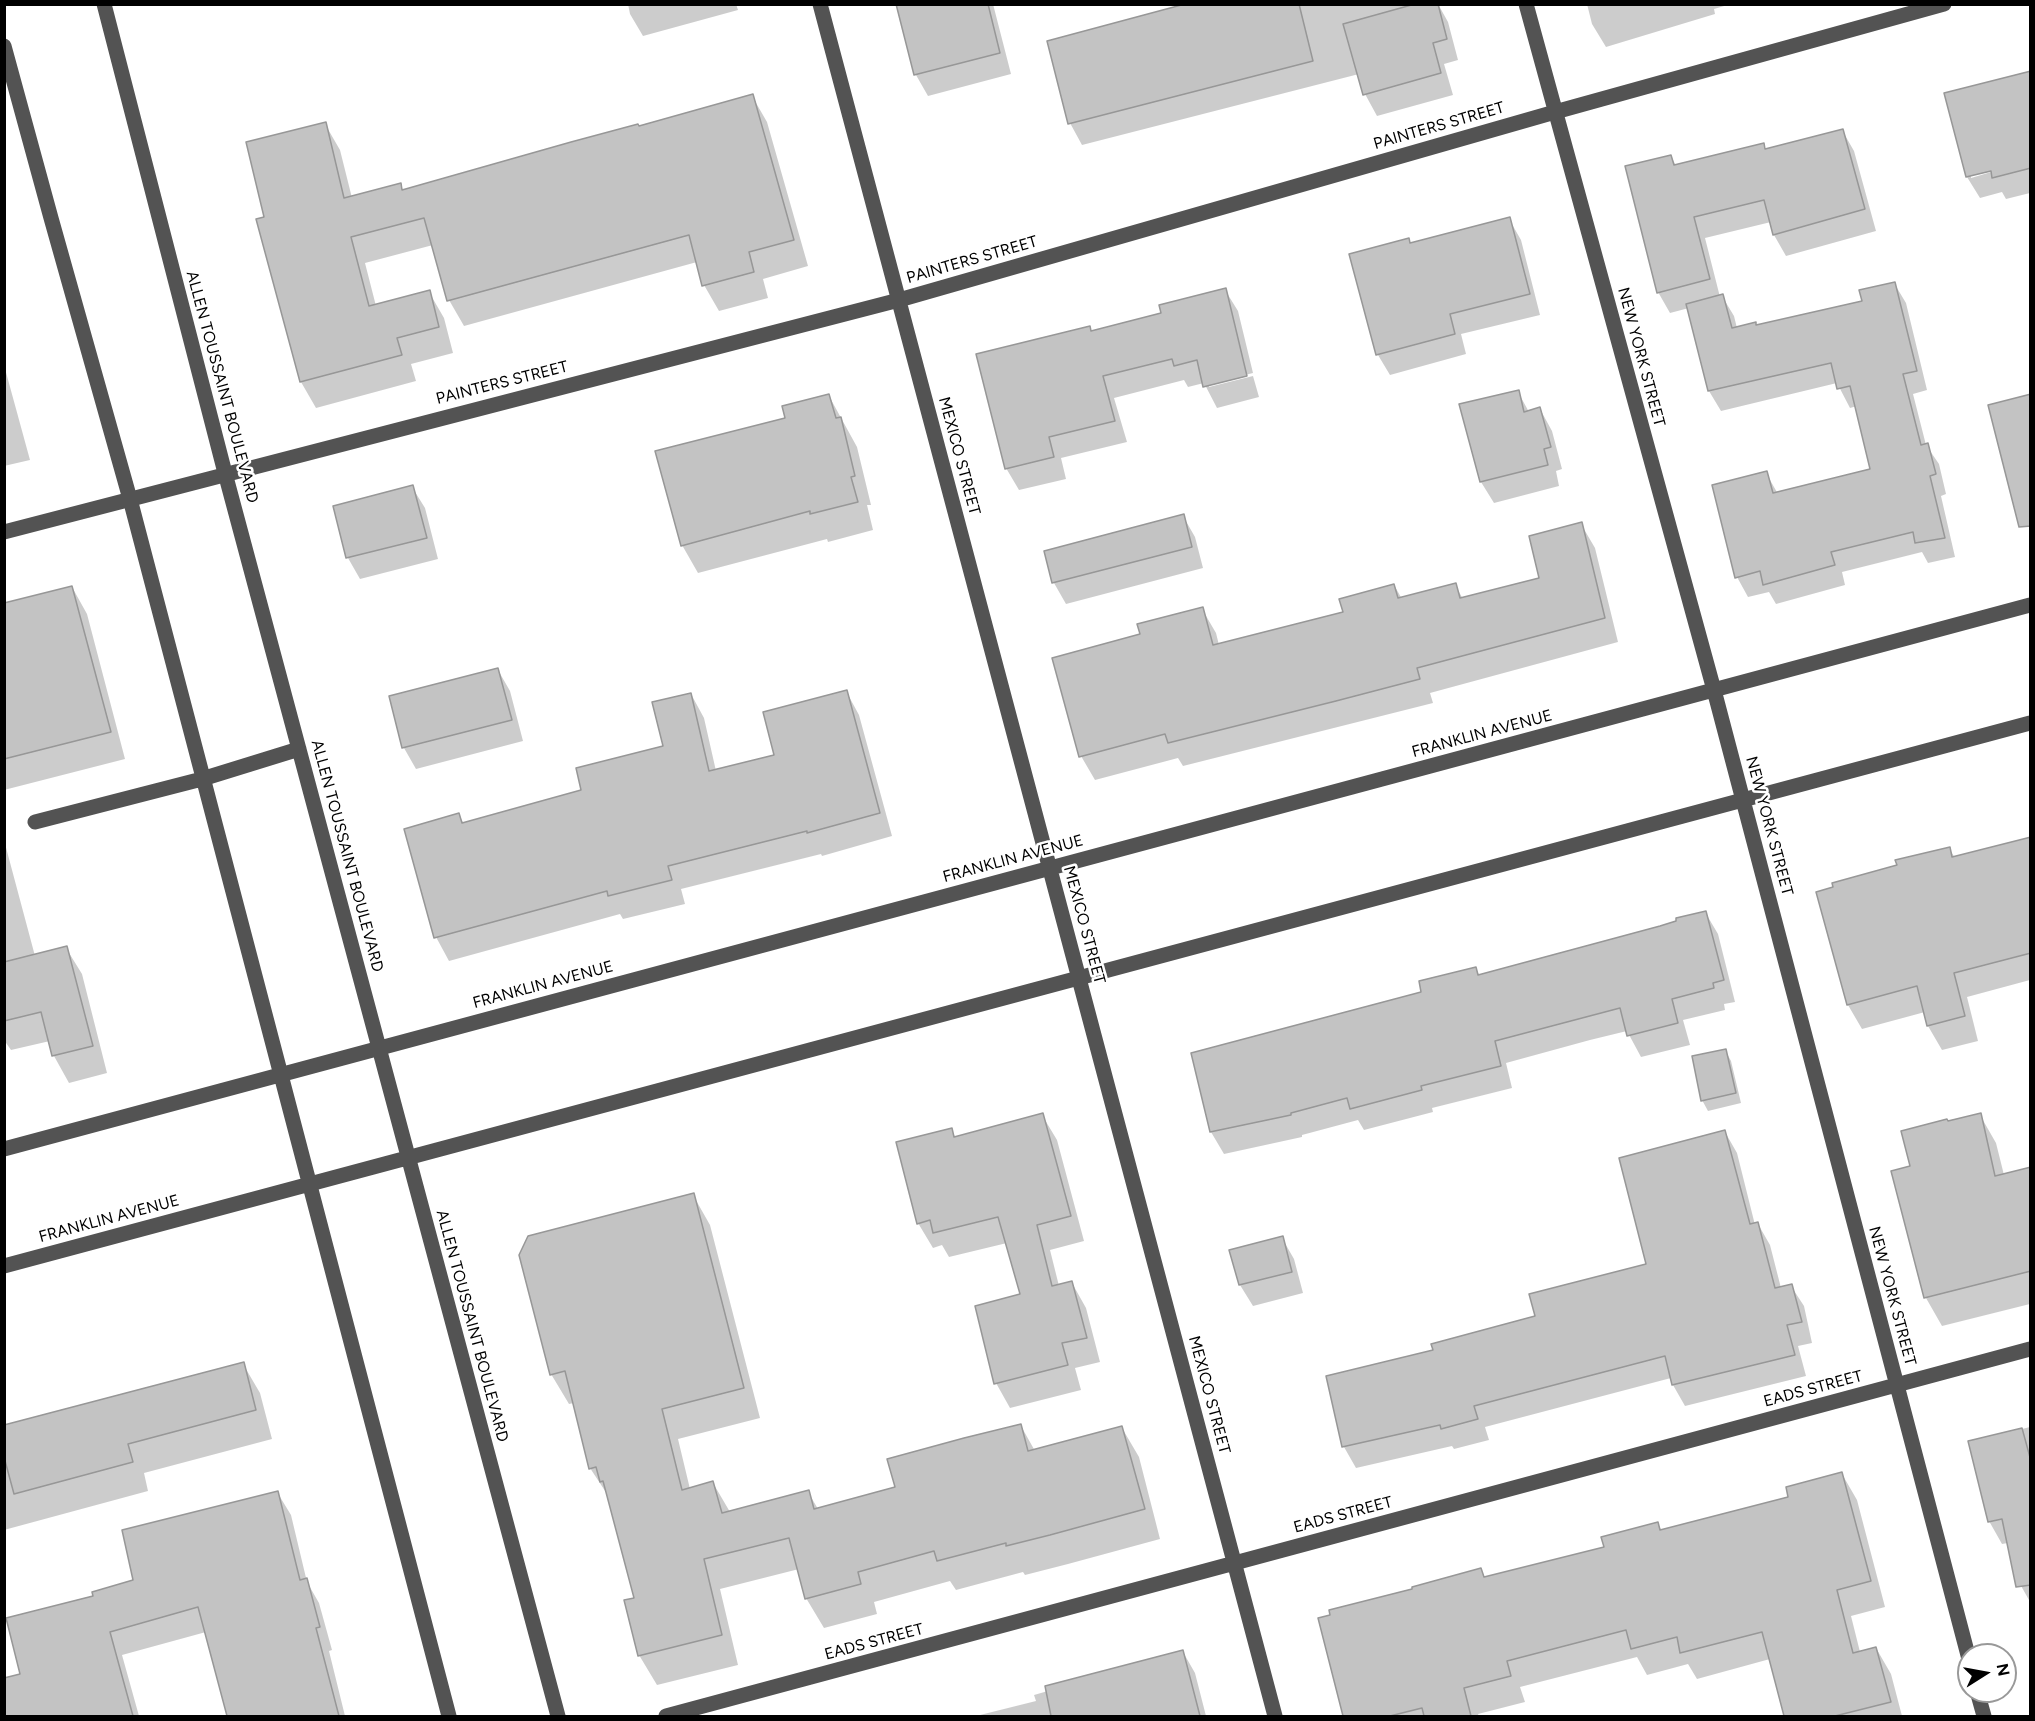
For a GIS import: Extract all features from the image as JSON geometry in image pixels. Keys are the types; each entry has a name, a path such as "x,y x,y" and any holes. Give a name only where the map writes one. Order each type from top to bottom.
{"street":[{"name":"ALLEN TOUSSAINT BOULEVARD","path":"104,4 225,473 558,1716"},
{"name":"MEXICO STREET","path":"820,4 1275,1716"},
{"name":"NEW YORK STREET","path":"1526,4 1714,690 1965,1643"},
{"name":"PAINTERS STREET","path":"4,532 899,300 1555,112 1944,4"},
{"path":"4,46 130,499 449,1716"},
{"name":"FRANKLIN AVENUE","path":"4,1149 2031,605"},
{"name":"FRANKLIN AVENUE","path":"4,1266 2031,723"},
{"path":"35,822 202,779 299,749"},
{"name":"EADS STREET","path":"666,1716 2031,1349"}],"building":[{"path":"896,4 988,4 1000,53 914,75"},
{"path":"1185,4 1299,4 1313,61 1068,124 1047,41"},
{"path":"1415,4 1438,4 1447,39 1433,43 1441,73 1363,95 1343,24"},
{"path":"2031,71 2031,168 1992,178 1991,171 1966,177 1944,93"},
{"path":"753,94 794,240 749,252 754,272 702,286 689,235 447,301 424,218 351,237 369,306 430,290 439,327 397,338 402,355 300,382 256,219 264,217 246,142 326,122 344,198 401,183 402,190"},
{"path":"1843,129 1865,209 1773,235 1764,200 1694,217 1710,279 1657,293 1625,166 1671,155 1674,165 1764,143 1765,149"},
{"path":"1510,217 1530,294 1450,314 1455,334 1376,355 1349,254 1409,238 1410,243"},
{"path":"1895,282 1917,371 1903,374 1921,445 1928,443 1936,474 1930,476 1945,538 1915,543 1913,532 1831,552 1835,565 1763,585 1760,571 1735,578 1712,485 1767,471 1773,493 1870,469 1850,386 1837,389 1831,363 1708,391 1686,304 1723,294 1732,328 1756,322 1756,325 1862,301 1859,290"},
{"path":"1226,288 1247,376 1203,387 1197,360 1174,366 1172,359 1103,376 1115,421 1049,437 1054,457 1005,469 976,354 1090,326 1091,331 1161,313 1159,305"},
{"path":"1519,390 1524,412 1540,407 1551,447 1544,449 1548,465 1480,482 1459,404"},
{"path":"829,394 836,418 841,417 855,476 851,477 858,502 810,514 810,511 681,546 655,451 785,418 782,406"},
{"path":"2031,394 2031,526 2019,527 1988,405"},
{"path":"413,485 427,538 346,558 333,506"},
{"path":"1184,514 1192,547 1052,583 1044,551"},
{"path":"1582,522 1605,618 1417,668 1420,679 1168,743 1165,734 1079,757 1052,658 1140,634 1137,624 1203,607 1213,645 1343,612 1339,599 1394,584 1398,598 1456,583 1460,598 1539,578 1529,536"},
{"path":"72,586 111,732 4,759 4,603"},
{"path":"498,668 512,720 402,748 389,696"},
{"path":"847,690 880,813 668,866 672,880 608,896 607,891 434,938 404,829 459,813 462,823 581,790 576,768 663,746 652,702 691,693 709,771 774,755 763,712"},
{"path":"2031,837 2031,953 1954,973 1965,1016 1927,1026 1917,986 1847,1005 1816,892 1833,887 1832,883 1897,865 1895,860 1950,847 1952,857"},
{"path":"1706,911 1724,980 1713,983 1714,988 1672,999 1678,1023 1627,1036 1620,1008 1495,1041 1501,1066 1421,1086 1422,1090 1350,1109 1347,1098 1291,1113 1291,1115 1210,1132 1191,1053 1421,992 1419,981 1476,967 1478,975 1660,926 1676,921 1676,918"},
{"path":"67,946 93,1046 52,1056 41,1012 4,1021 4,962"},
{"path":"1726,1049 1736,1093 1701,1101 1692,1056"},
{"path":"1043,1113 1071,1216 1037,1225 1052,1286 1072,1281 1087,1338 1062,1343 1068,1365 994,1384 975,1306 1020,1294 998,1217 933,1233 930,1220 917,1224 896,1142 952,1128 954,1137"},
{"path":"1981,1113 1995,1176 2031,1167 2031,1271 1924,1298 1891,1171 1910,1166 1901,1131"},
{"path":"1725,1130 1750,1224 1758,1222 1775,1288 1792,1284 1802,1322 1787,1325 1795,1355 1672,1385 1665,1356 1474,1406 1478,1419 1441,1429 1440,1425 1342,1447 1326,1376 1433,1350 1431,1344 1535,1316 1529,1294 1646,1264 1619,1158"},
{"path":"694,1193 744,1388 662,1409 682,1490 713,1481 722,1513 809,1490 814,1509 895,1487 887,1459 964,1438 1021,1424 1028,1451 1122,1426 1145,1509 1006,1546 1006,1543 937,1561 934,1551 858,1572 861,1584 805,1599 789,1538 704,1559 722,1635 638,1656 624,1600 634,1598 603,1481 600,1482 596,1467 589,1469 565,1371 550,1375 519,1255 528,1236"},
{"path":"1283,1236 1292,1272 1239,1285 1229,1250"},
{"path":"244,1362 256,1410 128,1444 133,1462 14,1494 4,1457 4,1425"},
{"path":"2022,1428 2031,1461 2031,1585 2016,1587 2002,1519 1988,1522 1968,1441"},
{"path":"1842,1472 1871,1581 1837,1590 1853,1653 1876,1647 1891,1702 1835,1716 1784,1716 1762,1632 1680,1653 1677,1637 1631,1649 1626,1630 1507,1661 1511,1676 1464,1688 1471,1716 1424,1716 1422,1708 1390,1716 1343,1716 1318,1618 1330,1615 1329,1610 1412,1589 1412,1587 1481,1568 1484,1577 1604,1547 1601,1537 1658,1522 1660,1530 1788,1497 1786,1487"},
{"path":"278,1491 300,1580 307,1578 320,1627 316,1628 339,1716 227,1716 198,1607 110,1632 133,1716 4,1716 4,1678 20,1674 6,1618 93,1596 92,1592 133,1580 122,1530"},
{"path":"1183,1650 1200,1716 1051,1716 1045,1686"}]}
